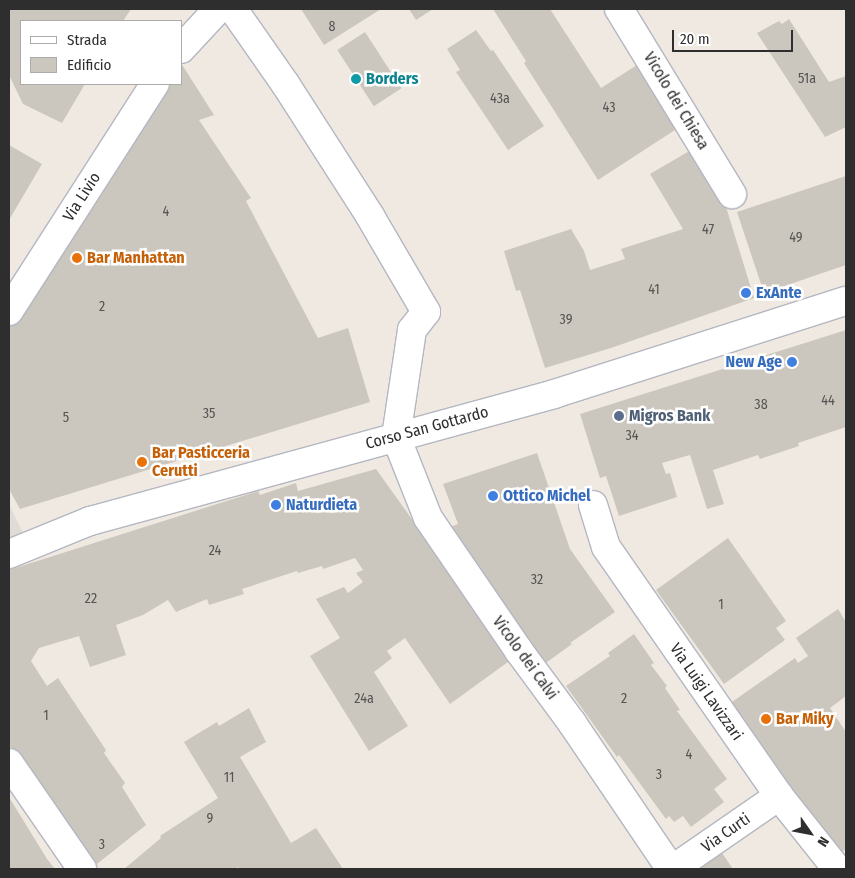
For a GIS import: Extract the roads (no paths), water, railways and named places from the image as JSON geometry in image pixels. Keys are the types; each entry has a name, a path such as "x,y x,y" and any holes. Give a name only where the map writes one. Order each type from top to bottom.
{"street":[{"path":"182,48 218,9"},
{"path":"233,9 286,85 370,216 426,312 412,330 396,437"},
{"name":"Vicolo dei Chiesa","path":"619,9 732,194"},
{"name":"Via Livio","path":"9,311 154,85"},
{"name":"Corso San Gottardo","path":"9,554 90,521 554,394 846,301"},
{"name":"Vicolo dei Calvi","path":"396,437 428,518 519,651 572,722 672,869"},
{"name":"Via Luigi Lavizzari","path":"593,504 606,547 779,796 837,869"},
{"path":"9,763 82,869"},
{"name":"Via Curti","path":"672,869 779,796"}],"place":[{"name":"Borders","path":"356,79"},
{"name":"Bar Manhattan","path":"77,258"},
{"name":"ExAnte","path":"746,293"},
{"name":"New Age","path":"792,362"},
{"name":"Migros Bank","path":"619,416"},
{"name":"Bar Pasticceria Cerutti","path":"142,462"},
{"name":"Ottico Michel","path":"493,496"},
{"name":"Naturdieta","path":"276,505"},
{"name":"Bar Miky","path":"766,719"}]}
